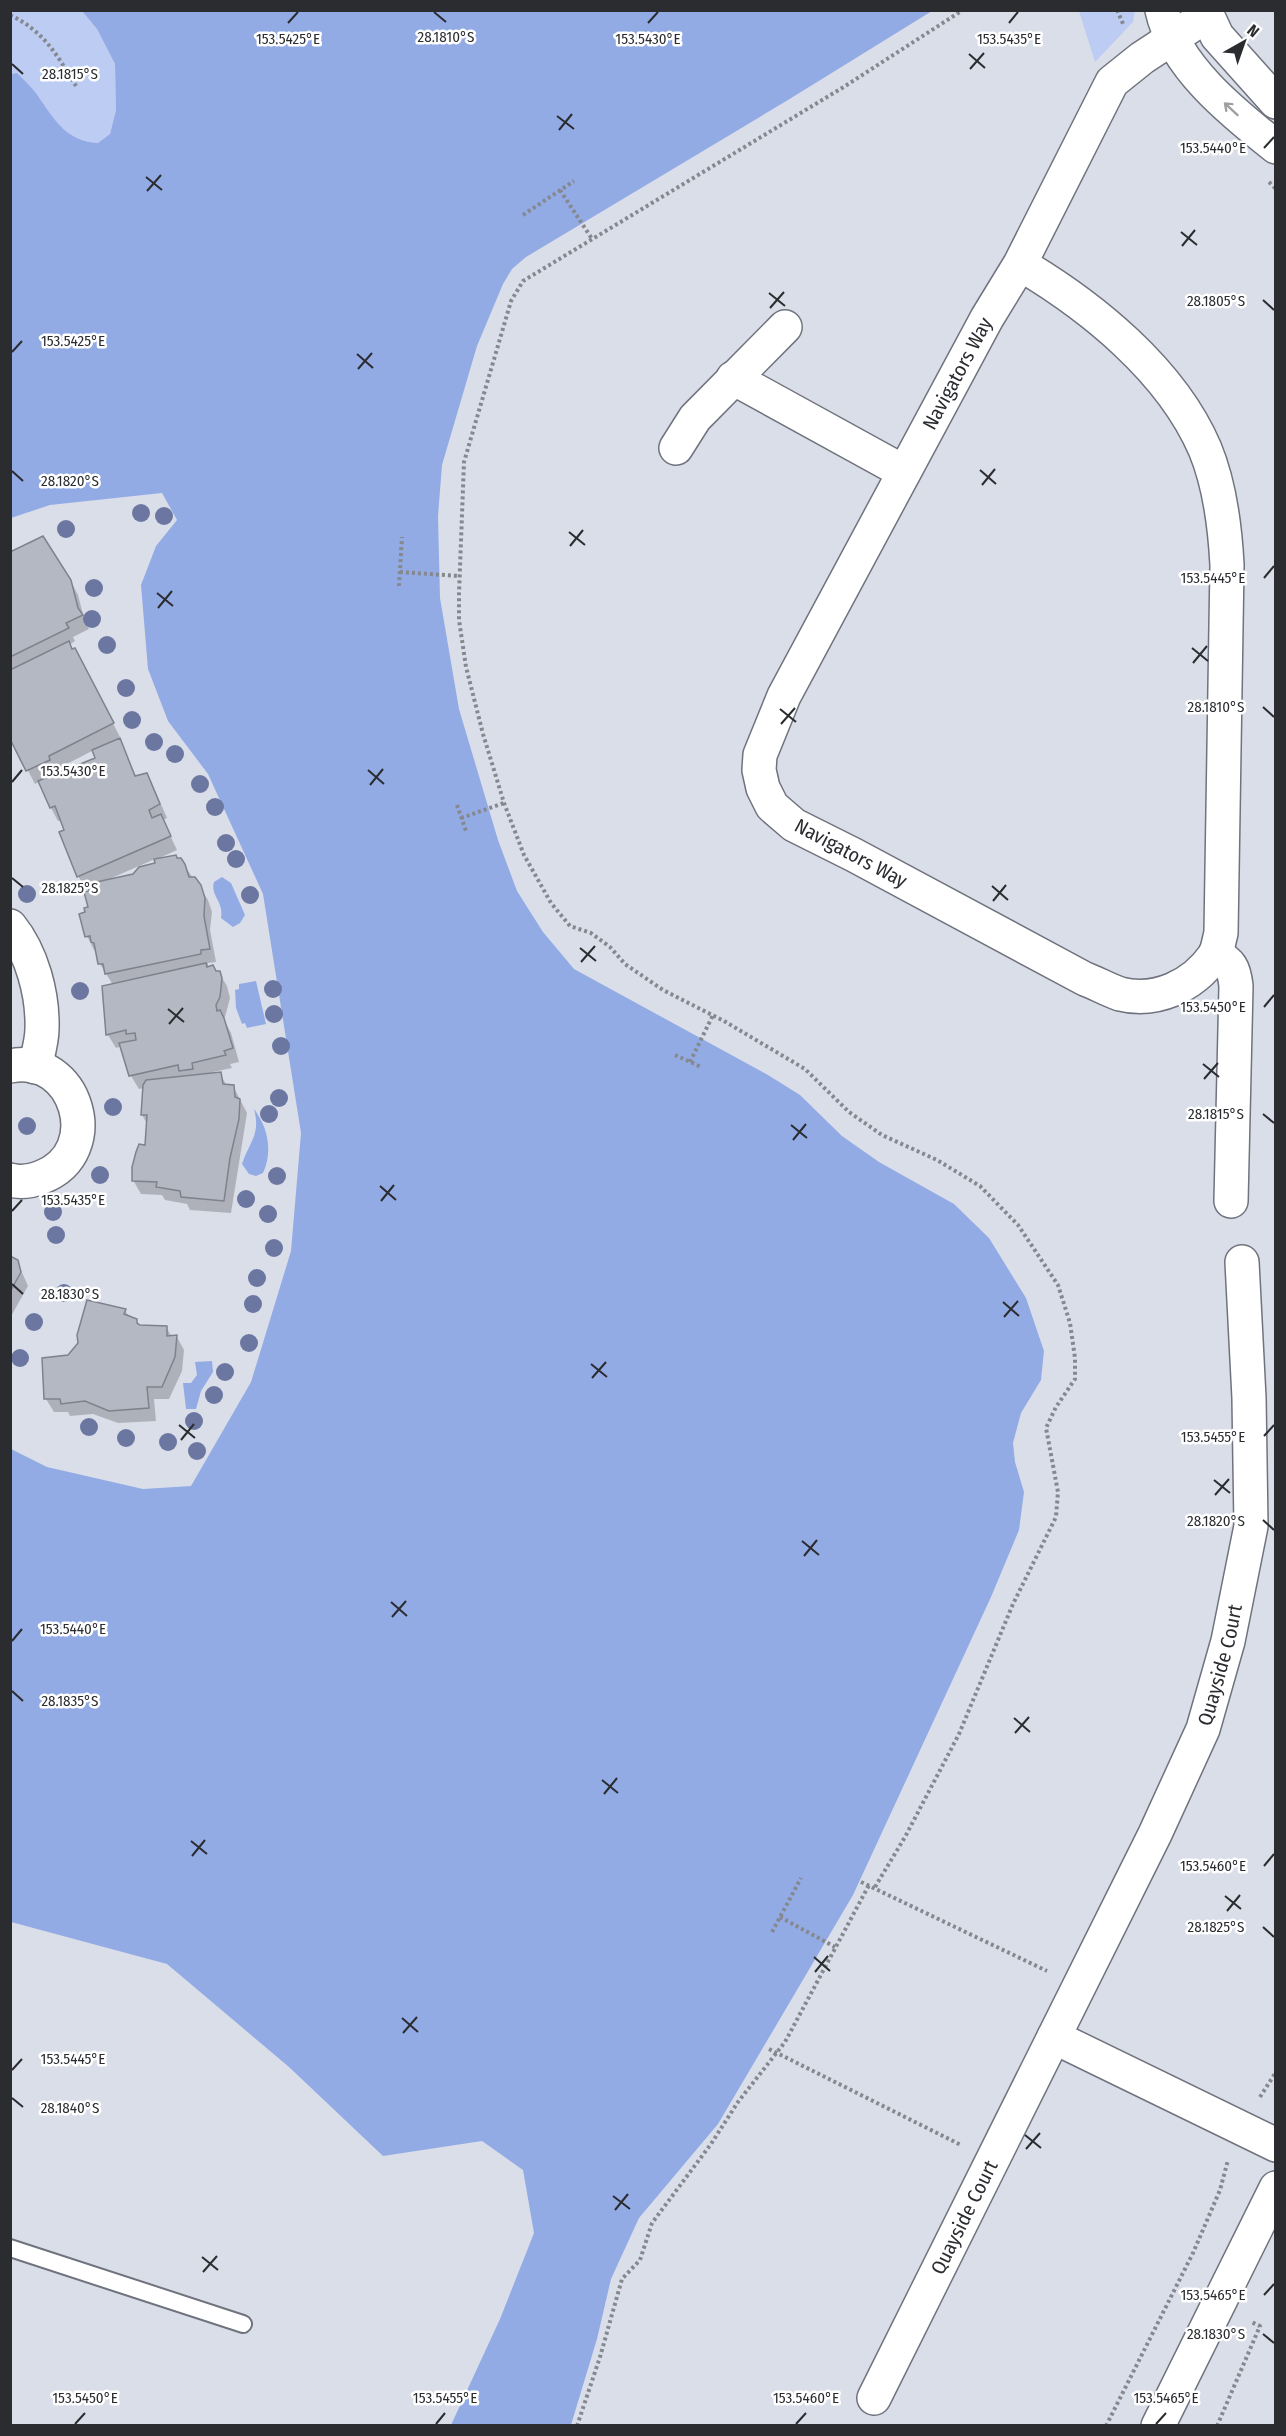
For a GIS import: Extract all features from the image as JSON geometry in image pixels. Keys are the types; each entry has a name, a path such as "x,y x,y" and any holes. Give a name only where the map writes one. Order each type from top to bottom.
{"street":[{"name":"Navigators Way","path":"1206,13 1167,24 1142,58 1112,82 1020,264 987,318 784,696 766,737 760,755 759,770 763,788 772,806 794,825 1085,979 1119,994 1145,997 1170,991 1186,983 1200,972 1215,954"},
{"path":"1206,13 1217,36 1275,102"},
{"path":"1167,24 1188,63 1205,84 1245,123 1275,147"},
{"path":"1020,264 1059,287 1085,306 1130,347 1163,382 1184,412 1204,449 1219,498 1225,530 1227,565 1221,933 1215,954 1228,962 1234,974 1236,986 1231,1201"},
{"path":"675,448 695,418 785,327"},
{"path":"733,378 904,472"},
{"path":"10,926 22,941 37,984 42,1029 23,1066 53,1075 67,1088 76,1105 79,1124 76,1143 66,1160 52,1173 34,1180 10,1180"},
{"name":"Quayside Court","path":"873,2398 1155,1834 1203,1729 1228,1641 1251,1526 1249,1398 1242,1262"},
{"path":"1054,2037 1275,2145"},
{"path":"1158,2426 1275,2188"}],"lane":[{"path":"10,2248 243,2324"}],"path":[{"path":"875,1887 958,1734 1013,1604 1056,1517 1058,1492 1047,1444 1046,1428 1056,1407 1075,1379 1075,1358 1070,1323 1058,1285 1018,1226 980,1186 937,1160 882,1135 849,1112 806,1069 713,1015 663,990 624,964 610,947 591,933 570,926 551,903 524,855 504,803 466,667 459,620 464,462 511,301 523,282 842,88 963,10"},
{"path":"10,15 28,23 52,47 76,86"},
{"path":"523,215 574,181"},
{"path":"560,190 592,239"},
{"path":"399,586 402,537"},
{"path":"400,572 459,576"},
{"path":"461,818 504,803"},
{"path":"457,805 465,831"},
{"path":"690,1062 713,1015"},
{"path":"675,1054 701,1067"},
{"path":"772,1932 801,1878"},
{"path":"861,1881 1030,1962 1076,1992"},
{"path":"577,2426 622,2279 640,2260 652,2223 692,2166 711,2144 738,2102 777,2054 869,1885"},
{"path":"780,1917 834,1947"},
{"path":"769,2049 992,2160"},
{"path":"1106,2426 1193,2253 1221,2190 1225,2167 1264,2087 1275,2072"}],"shaded area":[{"path":"1079,10 1135,11 1133,22 1095,62"},
{"path":"11,11 82,11 97,29 115,64 116,110 110,134 98,143 87,142 70,135 51,116 29,85 17,73 11,74"},
{"path":"82,11 932,11 526,257 512,269 503,284 477,346 442,465 438,516 440,598 459,709 498,840 517,891 543,932 574,969 768,1075 800,1095 842,1136 879,1162 954,1204 989,1238 1026,1298 1044,1351 1041,1380 1021,1413 1013,1443 1015,1462 1024,1492 1019,1530 991,1597 853,1895 718,2124 639,2218 611,2279 597,2339 571,2425 451,2425 500,2319 534,2233 523,2170 482,2141 383,2156 289,2067 167,1964 11,1922 11,1449 47,1467 143,1489 191,1486 251,1382 291,1251 301,1133 263,894 208,774 168,721 148,669 141,585 156,546 177,520 162,493 50,505 11,518 11,74 17,73 35,92 57,123 78,139 98,143 110,134 116,110 115,64 97,29"},
{"path":"222,877 231,883 245,915 240,923 233,927 221,918 221,907 213,887 214,882"},
{"path":"256,981 266,1024 247,1028 245,1023 242,1024 236,1008 235,990 239,989 239,984"},
{"path":"254,1109 263,1124 268,1140 266,1165 263,1173 256,1176 249,1174 242,1164 255,1132"},
{"path":"212,1361 213,1372 201,1391 196,1409 186,1409 183,1383 191,1383 197,1375 195,1362"}],"building":[{"path":"43,536 71,580 78,608 83,615 66,623 69,628 10,657 10,552"},
{"path":"69,641 72,649 75,648 114,723 49,756 50,760 26,771 10,739 10,670"},
{"path":"120,738 135,776 147,773 160,804 149,810 152,818 161,814 171,836 77,877 59,832 64,830 55,806 50,808 38,781 95,758 92,750"},
{"path":"176,855 185,864 189,877 195,877 201,885 205,898 204,916 210,949 201,950 201,954 105,974 103,964 98,964 94,943 91,942 90,936 85,937 79,914 85,912 84,908 88,907 84,892 89,891 87,884 133,874 139,867 155,863 154,859"},
{"path":"206,963 207,967 213,965 216,971 220,971 222,978 220,997 216,1005 217,1011 220,1010 224,1018 233,1048 224,1051 226,1055 192,1063 193,1069 179,1071 178,1065 129,1076 119,1043 136,1040 135,1033 126,1034 126,1030 106,1035 102,986"},
{"path":"221,1072 223,1084 234,1085 235,1097 240,1099 239,1119 230,1158 224,1201 181,1197 180,1191 156,1187 157,1182 132,1181 132,1167 136,1152 139,1144 145,1145 147,1115 141,1115 143,1085 146,1080"},
{"path":"10,1256 18,1260 21,1272 10,1292"},
{"path":"87,1300 126,1309 124,1314 137,1319 140,1325 167,1326 167,1336 177,1335 175,1357 162,1387 147,1387 149,1408 109,1411 85,1401 61,1404 60,1399 44,1399 42,1358 68,1355 78,1343 77,1335"}]}
